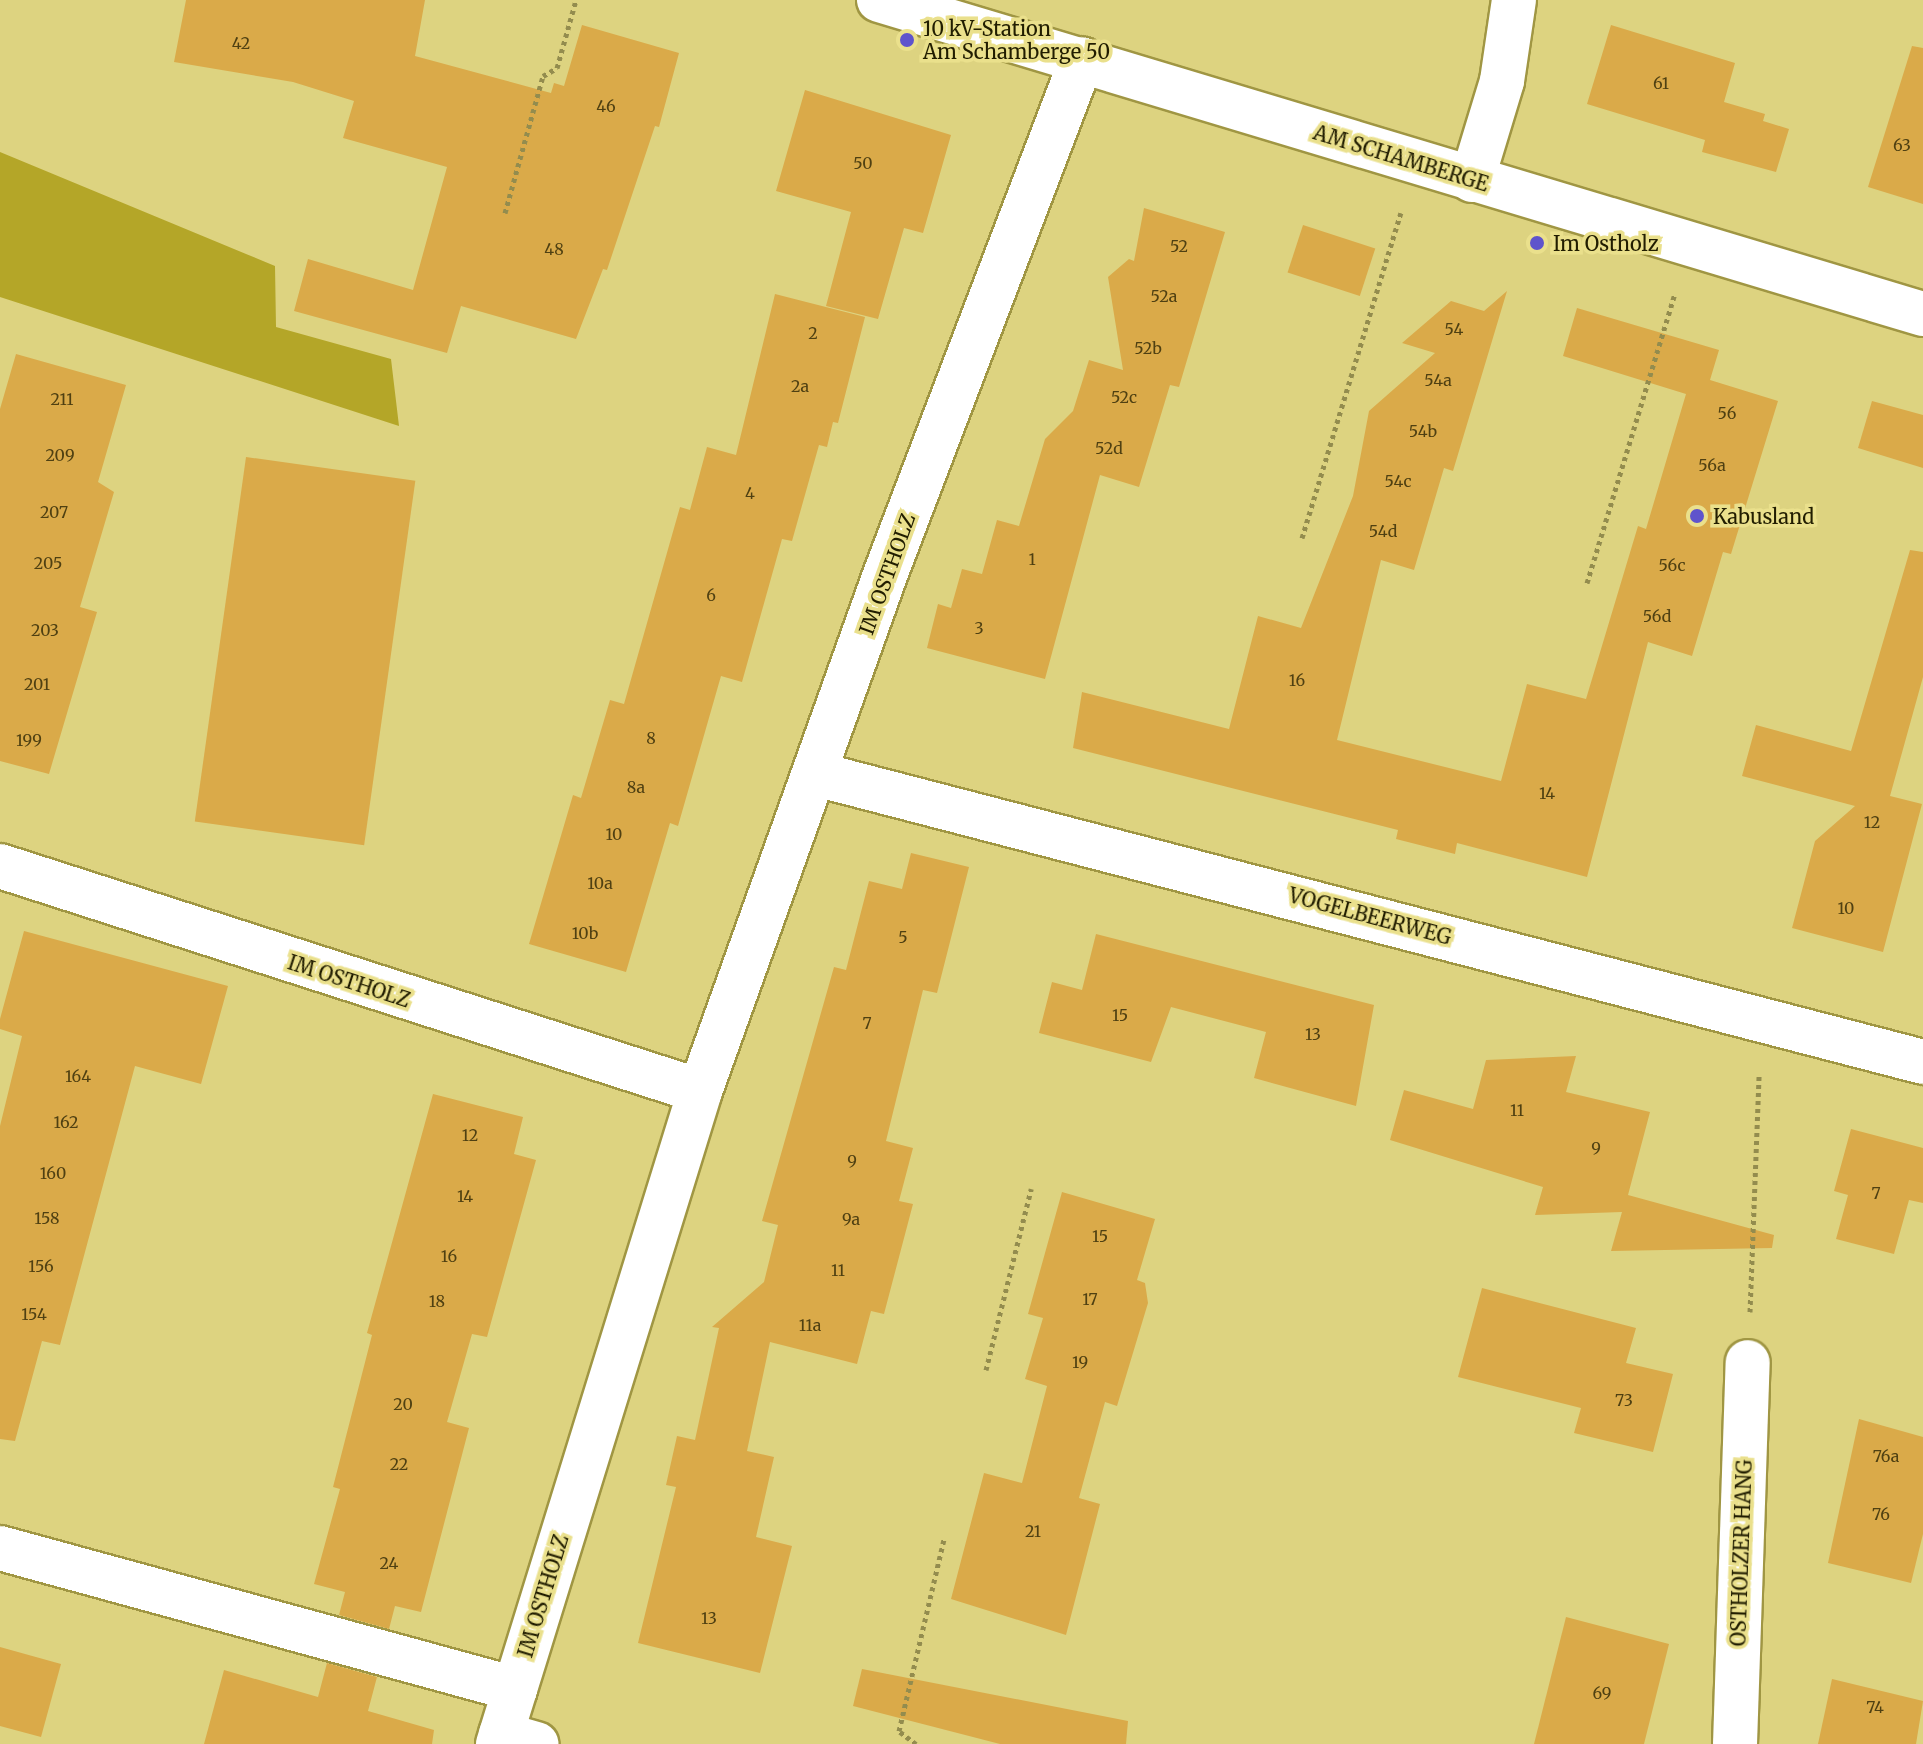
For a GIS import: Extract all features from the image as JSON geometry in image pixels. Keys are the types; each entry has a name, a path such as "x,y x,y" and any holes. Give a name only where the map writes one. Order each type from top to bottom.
{"street":[{"name":"AM SCHAMBERGE","path":"879,0 1923,314"},
{"path":"1472,180 1502,81 1514,0"},
{"name":"IM OSTHOLZ","path":"512,1741 515,1689 700,1091 885,575 1082,59"},
{"name":"VOGELBEERWEG","path":"816,774 1923,1062"},
{"name":"IM OSTHOLZ","path":"0,866 700,1091"},
{"name":"OSTHOLZER HANG","path":"1735,1744 1748,1362"},
{"path":"0,1548 515,1689"}],"path":[{"path":"505,213 543,76 557,68 576,0"},
{"path":"1302,538 1417,163"},
{"path":"1587,583 1689,244"},
{"path":"1748,1362 1760,1057 1771,1023"},
{"path":"986,1370 1031,1189"},
{"path":"916,1744 899,1731 944,1539"}],"shaded area":[{"path":"0,152 275,266 276,327 391,359 399,426 0,297"}],"building":[{"path":"186,0 425,0 415,56 551,93 554,83 564,86 582,25 679,53 659,127 655,126 607,270 603,269 576,339 461,306 447,353 294,311 308,259 413,290 447,167 343,138 354,101 293,82 174,62"},
{"path":"1611,25 1735,63 1724,102 1765,114 1763,121 1789,129 1776,172 1702,152 1705,140 1587,104"},
{"path":"1912,46 1923,48 1923,204 1868,187"},
{"path":"805,90 951,135 923,233 904,228 878,319 826,306 851,212 776,191"},
{"path":"1144,208 1225,232 1179,387 1170,385 1139,487 1100,475 1045,679 927,648 938,604 951,608 962,569 982,574 997,520 1019,526 1045,439 1073,411 1089,360 1123,370 1108,277 1129,259 1134,261"},
{"path":"1303,225 1375,248 1360,296 1288,273"},
{"path":"1507,291 1453,471 1444,468 1414,570 1381,560 1337,740 1501,781 1527,684 1586,699 1638,526 1646,529 1686,394 1563,356 1577,308 1719,350 1710,380 1778,401 1731,554 1723,552 1692,656 1648,642 1587,877 1457,843 1455,854 1396,839 1398,830 1073,748 1082,692 1229,729 1258,616 1301,628 1353,496 1369,411 1435,353 1402,343 1451,301 1484,311"},
{"path":"775,294 865,317 838,423 833,422 827,447 819,445 792,541 782,539 742,682 721,676 678,826 670,823 626,972 529,944 573,795 581,798 610,700 624,704 680,507 690,510 707,447 736,455"},
{"path":"16,354 126,385 98,482 114,492 80,607 97,612 49,774 0,761 0,409"},
{"path":"1872,401 1923,415 1923,468 1858,448"},
{"path":"246,457 415,481 364,845 195,821"},
{"path":"1910,550 1923,552 1923,677 1890,796 1922,804 1883,952 1792,928 1815,841 1855,806 1742,776 1756,725 1851,751"},
{"path":"911,853 969,867 937,993 923,990 886,1141 913,1148 899,1201 913,1204 884,1314 871,1311 857,1364 770,1342 747,1451 774,1457 756,1537 792,1546 760,1673 638,1643 676,1487 666,1485 677,1436 695,1440 719,1328 712,1327 764,1282 778,1225 762,1221 834,967 846,970 869,881 902,889"},
{"path":"24,931 228,986 201,1084 135,1066 60,1345 42,1341 15,1441 0,1439 0,1126 22,1036 0,1029 0,1019"},
{"path":"1096,934 1374,1005 1356,1106 1254,1078 1266,1032 1171,1007 1151,1062 1039,1033 1052,982 1082,990"},
{"path":"1576,1056 1566,1092 1650,1112 1628,1195 1774,1235 1772,1248 1611,1251 1622,1212 1535,1215 1543,1187 1390,1140 1404,1090 1473,1109 1486,1060"},
{"path":"433,1094 523,1117 514,1154 536,1160 487,1337 472,1334 447,1422 469,1428 421,1612 395,1606 389,1629 339,1615 345,1592 314,1584 340,1489 333,1487 372,1335 367,1333"},
{"path":"1851,1129 1923,1148 1923,1203 1909,1200 1894,1254 1836,1239 1848,1195 1834,1191"},
{"path":"1062,1192 1155,1219 1137,1280 1145,1283 1148,1303 1117,1406 1105,1402 1079,1498 1100,1504 1066,1635 951,1599 984,1473 1022,1483 1047,1386 1025,1379 1043,1318 1028,1314"},
{"path":"1482,1288 1636,1328 1626,1363 1673,1374 1653,1452 1574,1433 1581,1408 1458,1377"},
{"path":"1859,1419 1923,1437 1923,1534 1911,1583 1828,1563"},
{"path":"1566,1617 1669,1644 1644,1744 1534,1744"},
{"path":"0,1647 61,1664 41,1737 0,1726"},
{"path":"327,1663 377,1677 368,1711 434,1730 432,1744 204,1744 224,1670 318,1697"},
{"path":"862,1669 1128,1721 1126,1744 1000,1744 853,1706"},
{"path":"1832,1679 1923,1701 1916,1744 1818,1744"}],"place":[{"name":"10 kV-Station Am Schamberge 50","path":"907,40"},
{"name":"Im Ostholz","path":"1537,243"},
{"name":"Kabusland","path":"1697,516"}]}
